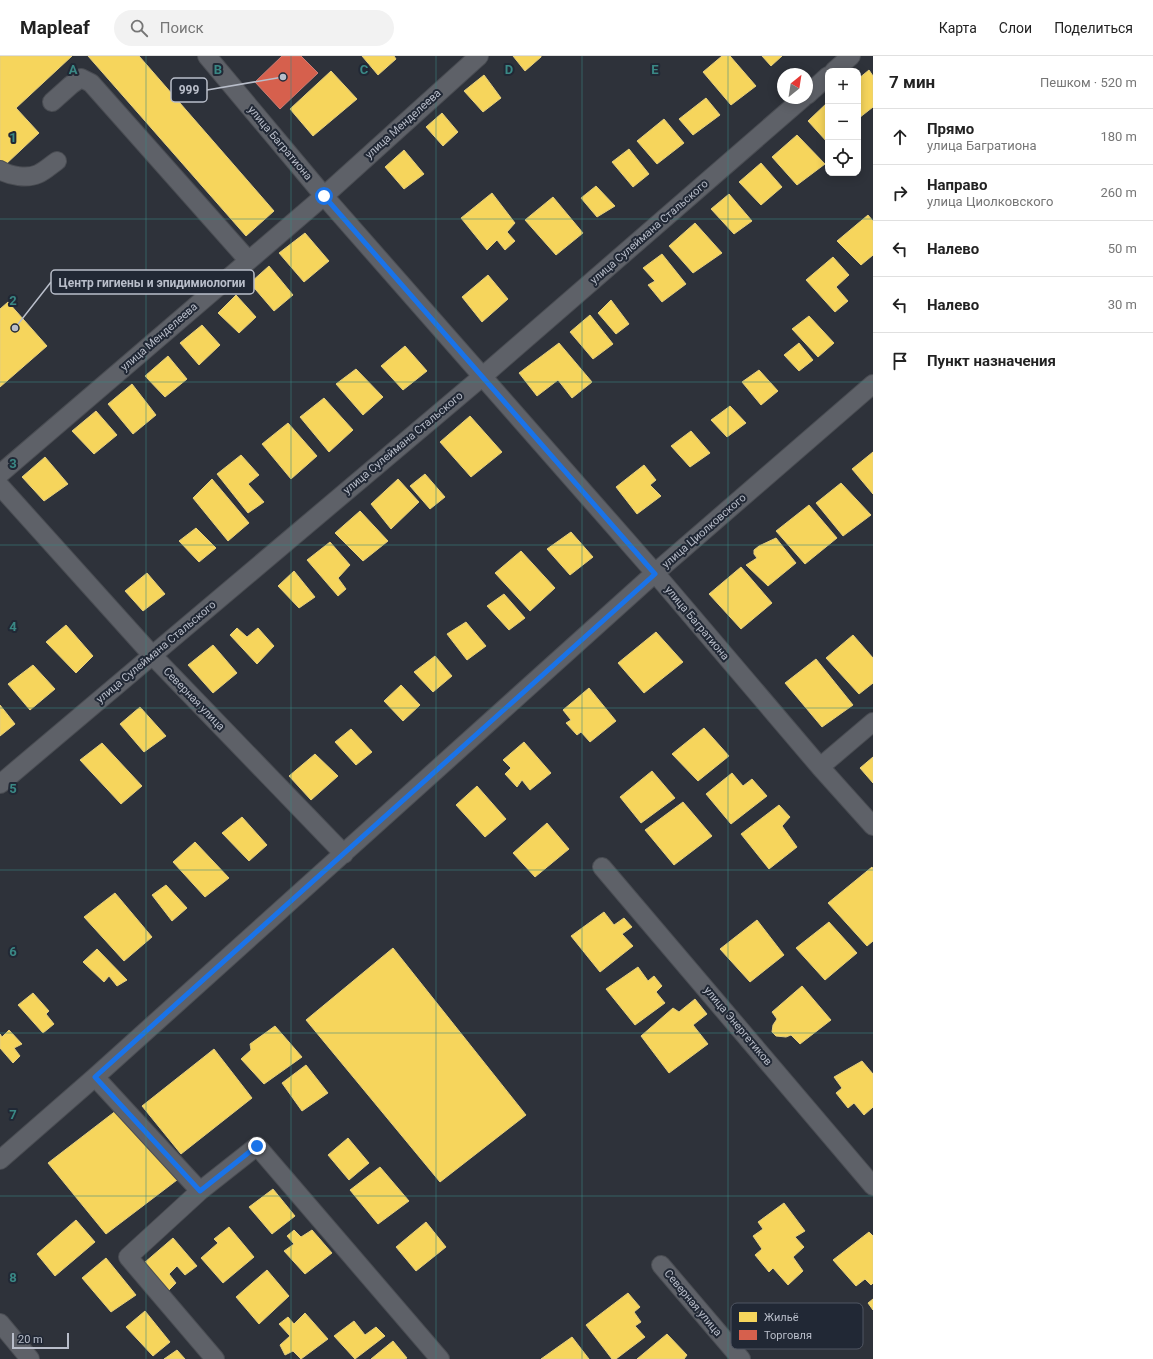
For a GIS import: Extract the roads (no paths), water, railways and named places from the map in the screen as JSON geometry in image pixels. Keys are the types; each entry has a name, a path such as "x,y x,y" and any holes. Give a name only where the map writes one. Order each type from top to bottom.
{"street":[{"name":"улица Багратиона","path":"207,56 324,196 483,376 820,767 873,826"},
{"name":"улица Менделеева","path":"0,474 324,196 479,56"},
{"path":"838,68 852,56"},
{"path":"52,102 81,78 91,83 248,260"},
{"path":"813,90 825,79"},
{"name":"улица Сулеймана Стальского","path":"0,784 483,376 796,104"},
{"path":"0,170 25,177 39,174 57,161"},
{"name":"улица Циолковского","path":"0,1160 95,1077 655,574 873,384"},
{"name":"Северная улица","path":"0,486 152,655 344,854"},
{"path":"820,767 873,722"},
{"name":"улица Энергетиков","path":"602,867 873,1186"},
{"path":"95,1077 200,1191"},
{"path":"215,1359 128,1257 200,1191 257,1146 440,1359"},
{"name":"Северная улица","path":"661,1265 731,1347"},
{"path":"0,1323 30,1359"},
{"name":"Северная улица","path":"732,1349 741,1359"}],"place":[{"name":"999","path":"283,77"},
{"name":"Центр гигиены и эпидимиологии","path":"15,328"}]}
